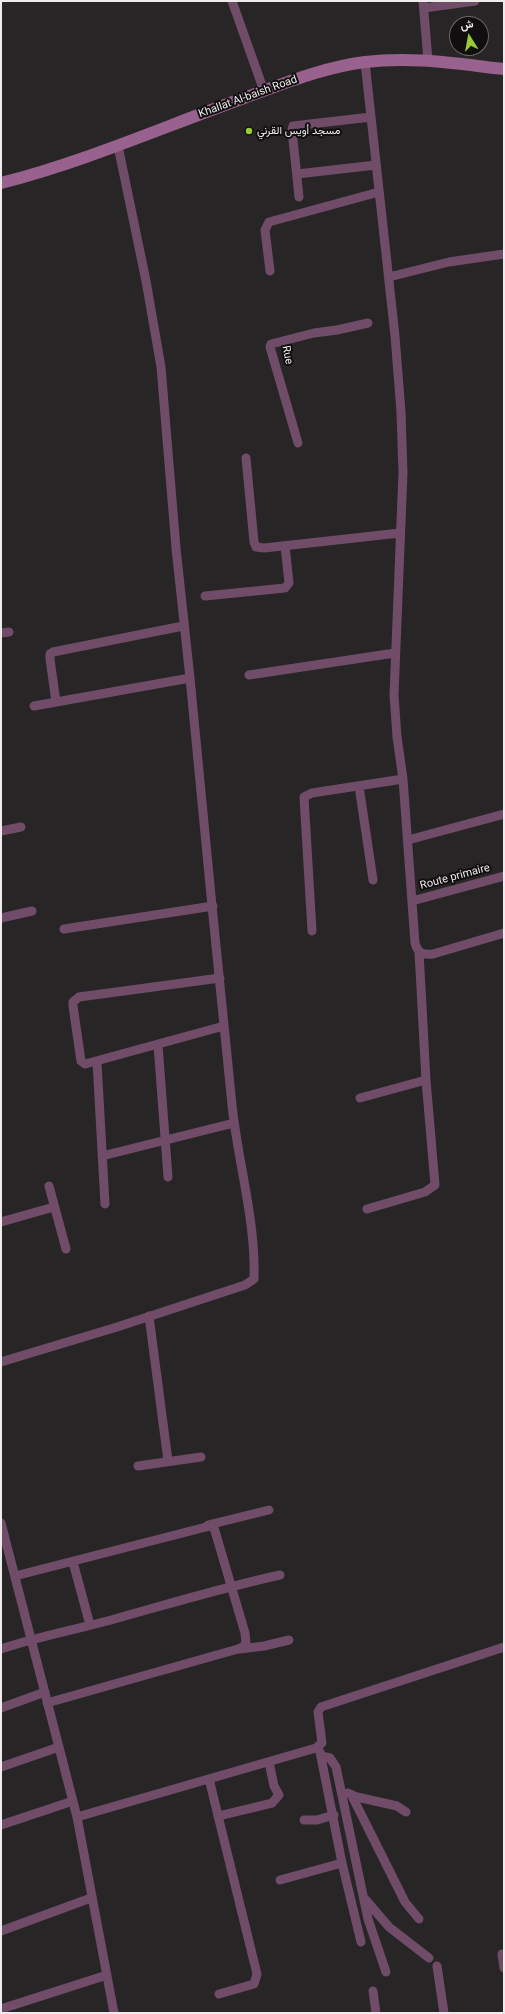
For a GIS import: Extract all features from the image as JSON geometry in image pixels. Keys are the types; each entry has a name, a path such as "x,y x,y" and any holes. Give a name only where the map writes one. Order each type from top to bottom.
{"street":[{"path":"232,1 264,91"},
{"path":"428,60 424,4 475,1"},
{"name":"Khallat Al-baish Road","path":"1,183 30,176 118,146 155,130 322,71 365,62 390,60 428,60 504,69"},
{"path":"365,62 389,277 401,412 403,473 395,652 395,716 403,779 415,943 419,952 426,1080 435,1185 425,1192 367,1209"},
{"path":"299,197 292,130 293,126 371,117"},
{"path":"1,1362 149,1316 254,1281 252,1243 234,1123 190,678 183,626 161,367 140,252 118,146"},
{"path":"297,174 376,165"},
{"path":"270,271 265,230 269,222 379,192"},
{"path":"389,277 449,262 504,254"},
{"name":"Rue","path":"298,443 270,347 272,344 314,332 338,330 368,323"},
{"path":"246,458 254,542 259,548 400,533"},
{"path":"205,596 285,588 289,583 286,546"},
{"path":"56,702 50,659 50,654 53,652 183,626"},
{"path":"249,675 395,652"},
{"path":"34,706 190,678"},
{"path":"312,931 304,797 312,793 403,779"},
{"path":"359,786 373,880"},
{"path":"408,840 504,814"},
{"path":"1,831 21,827"},
{"name":"Route primaire","path":"412,901 504,876"},
{"path":"64,929 213,906"},
{"path":"1,918 32,912"},
{"path":"419,952 424,955 433,954 504,933"},
{"path":"220,978 75,999 73,1006 81,1061 85,1064 97,1062 224,1026"},
{"path":"158,1045 164,1141 168,1177"},
{"path":"97,1062 105,1204"},
{"path":"360,1098 426,1080"},
{"path":"102,1156 234,1123"},
{"path":"49,1186 66,1249"},
{"path":"1,1222 54,1207"},
{"path":"149,1316 168,1461"},
{"path":"138,1466 201,1456"},
{"path":"15,1576 269,1510"},
{"path":"1,1523 77,1817 91,1898 114,2013"},
{"path":"202,1527 214,1528 231,1585 246,1637 245,1645 238,1649"},
{"path":"73,1562 90,1625"},
{"path":"1,1649 32,1639 90,1625 231,1585 280,1575"},
{"path":"47,1703 238,1649 264,1646 289,1640"},
{"path":"361,1942 342,1862 334,1815 319,1746 322,1740 318,1712 321,1707 504,1648"},
{"path":"1,1708 45,1692"},
{"path":"77,1817 269,1762 319,1746"},
{"path":"1,1767 59,1747"},
{"path":"321,1756 330,1758 333,1761 340,1786 372,1932 386,1972"},
{"path":"218,1816 272,1803 279,1795 274,1786 269,1762"},
{"path":"209,1779 256,1974 254,1984 219,1994"},
{"path":"340,1786 352,1796 405,1902 419,1919"},
{"path":"352,1796 387,1803 406,1812"},
{"path":"1,1825 73,1801"},
{"path":"304,1820 317,1820 334,1815"},
{"path":"280,1880 342,1862"},
{"path":"363,1896 389,1927 429,1958"},
{"path":"1,1931 91,1898"},
{"path":"502,1954 504,1968"},
{"path":"437,1966 444,2013"},
{"path":"1,2009 106,1975"},
{"path":"373,1991 376,2013"}],"place":[{"name":"مسجد أويس القرني","path":"249,131"}]}
